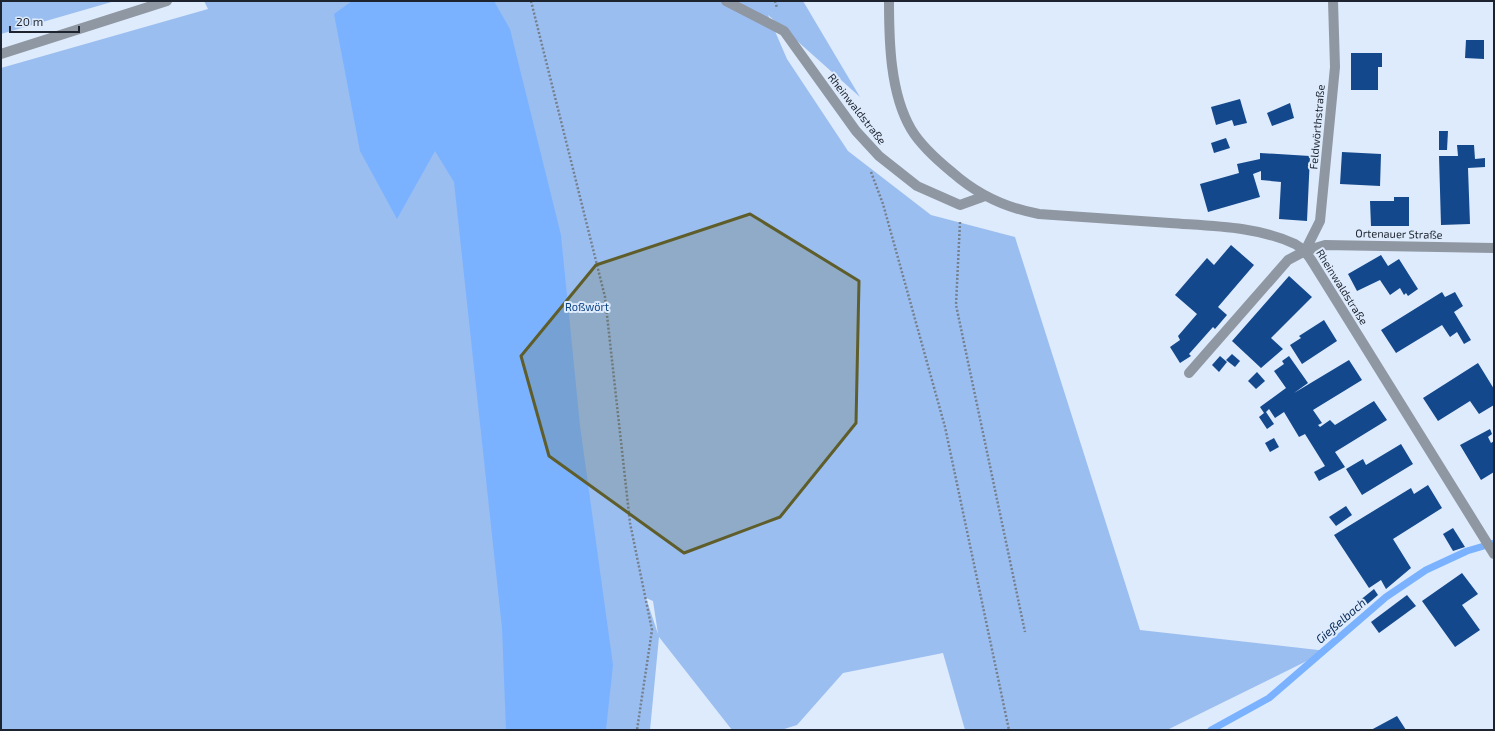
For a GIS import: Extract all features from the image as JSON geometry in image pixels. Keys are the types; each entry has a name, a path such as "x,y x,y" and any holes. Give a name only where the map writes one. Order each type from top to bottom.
{"street":[{"path":"1,54 167,1"},
{"name":"Rheinwaldstraße","path":"726,1 784,31 856,131 879,156 917,186 960,205"},
{"name":"Rheinwaldstraße","path":"889,1 890,54 902,108 911,128 924,146 940,163 961,180 985,196 1016,210 1039,214 1219,227 1253,232 1284,240 1305,251 1316,266 1494,554"},
{"name":"Feldwörthstraße","path":"1305,251 1320,221 1335,67 1333,1"},
{"path":"960,205 985,196"},
{"name":"Ortenauer Straße","path":"1189,373 1288,260 1305,251 1325,246 1494,248"}],"path":[{"path":"531,1 605,297 630,523 652,630 637,730"},
{"path":"870,168 883,204 945,428 1009,730"},
{"path":"960,205 956,305 1025,632"}],"highlighted area":[{"path":"750,214 859,281 856,423 780,517 684,553 549,456 521,356 596,265"}],"green space":[{"path":"1,1 115,1 1,34"},
{"name":"Roßwört","path":"204,1 803,1 860,97 768,15 787,59 848,151 931,215 1015,237 1140,630 1327,651 1167,730 965,730 943,653 843,673 797,725 781,730 732,730 659,637 650,730 1,730 1,68 208,9","holes":["646,598 653,601 658,634"]}],"shaded area":[{"path":"352,1 494,1 510,29 561,235 580,426 613,665 606,730 506,730 502,628 454,182 435,151 397,219 360,151 334,14"}],"building":[{"path":"1466,40 1484,40 1484,59 1465,58"},
{"path":"1351,53 1382,53 1382,67 1378,67 1378,90 1351,90"},
{"path":"1240,99 1247,123 1234,126 1232,120 1216,125 1211,107"},
{"path":"1290,103 1294,118 1272,126 1267,113"},
{"path":"1439,131 1448,131 1447,150 1439,150"},
{"path":"1226,138 1230,148 1214,153 1211,143"},
{"path":"1457,145 1474,145 1475,159 1485,158 1485,167 1468,168 1470,224 1441,225 1439,156 1458,156"},
{"path":"1342,152 1381,154 1380,186 1340,184"},
{"path":"1260,153 1310,156 1307,221 1279,219 1281,182 1261,180 1261,171 1253,174 1260,197 1208,212 1200,184 1239,173 1237,164 1260,159"},
{"path":"1394,197 1409,197 1409,226 1371,226 1370,201 1394,201"},
{"path":"1231,245 1254,265 1218,307 1227,315 1215,329 1213,327 1189,354 1191,356 1180,363 1170,347 1180,340 1178,336 1197,314 1175,295 1207,258 1214,265"},
{"path":"1381,255 1388,266 1399,259 1418,289 1408,296 1406,293 1404,295 1400,288 1390,295 1380,280 1357,291 1348,274"},
{"path":"1289,276 1312,297 1271,338 1283,349 1261,368 1232,341"},
{"path":"1442,292 1445,297 1455,292 1463,306 1454,312 1471,340 1464,344 1457,332 1450,337 1442,325 1396,353 1381,330"},
{"path":"1324,320 1337,341 1302,364 1290,345 1301,338 1299,336"},
{"path":"1232,354 1240,361 1235,367 1226,360"},
{"path":"1220,356 1227,362 1219,372 1212,365"},
{"path":"1289,356 1308,383 1294,393 1349,360 1362,380 1313,410 1322,423 1318,425 1320,427 1330,420 1335,425 1374,401 1387,420 1335,452 1345,467 1319,481 1314,472 1325,466 1305,434 1299,437 1284,412 1275,418 1269,409 1266,412 1274,424 1267,429 1259,417 1264,413 1260,407 1286,388 1274,371 1284,364 1282,361"},
{"path":"1478,363 1494,389 1494,405 1479,414 1470,401 1438,421 1423,398"},
{"path":"1257,372 1265,381 1256,389 1248,381"},
{"path":"1490,429 1492,434 1488,437 1491,443 1494,441 1494,472 1481,480 1460,445"},
{"path":"1274,438 1279,447 1270,452 1265,443"},
{"path":"1401,444 1413,464 1362,495 1346,469 1363,459 1366,465"},
{"path":"1428,485 1442,508 1393,539 1411,568 1386,589 1381,580 1369,588 1334,535 1411,488 1414,494"},
{"path":"1346,506 1352,515 1336,526 1329,517"},
{"path":"1453,528 1465,547 1453,551 1443,534"},
{"path":"1462,573 1478,594 1462,605 1480,630 1455,647 1422,601"},
{"path":"1374,589 1378,595 1364,607 1359,601"},
{"path":"1407,595 1416,606 1379,633 1371,622"},
{"path":"1397,716 1406,730 1371,730"}],"waterway":[{"name":"Gießelbach","path":"1211,730 1269,698 1386,597 1426,570 1467,551 1494,543"}]}
